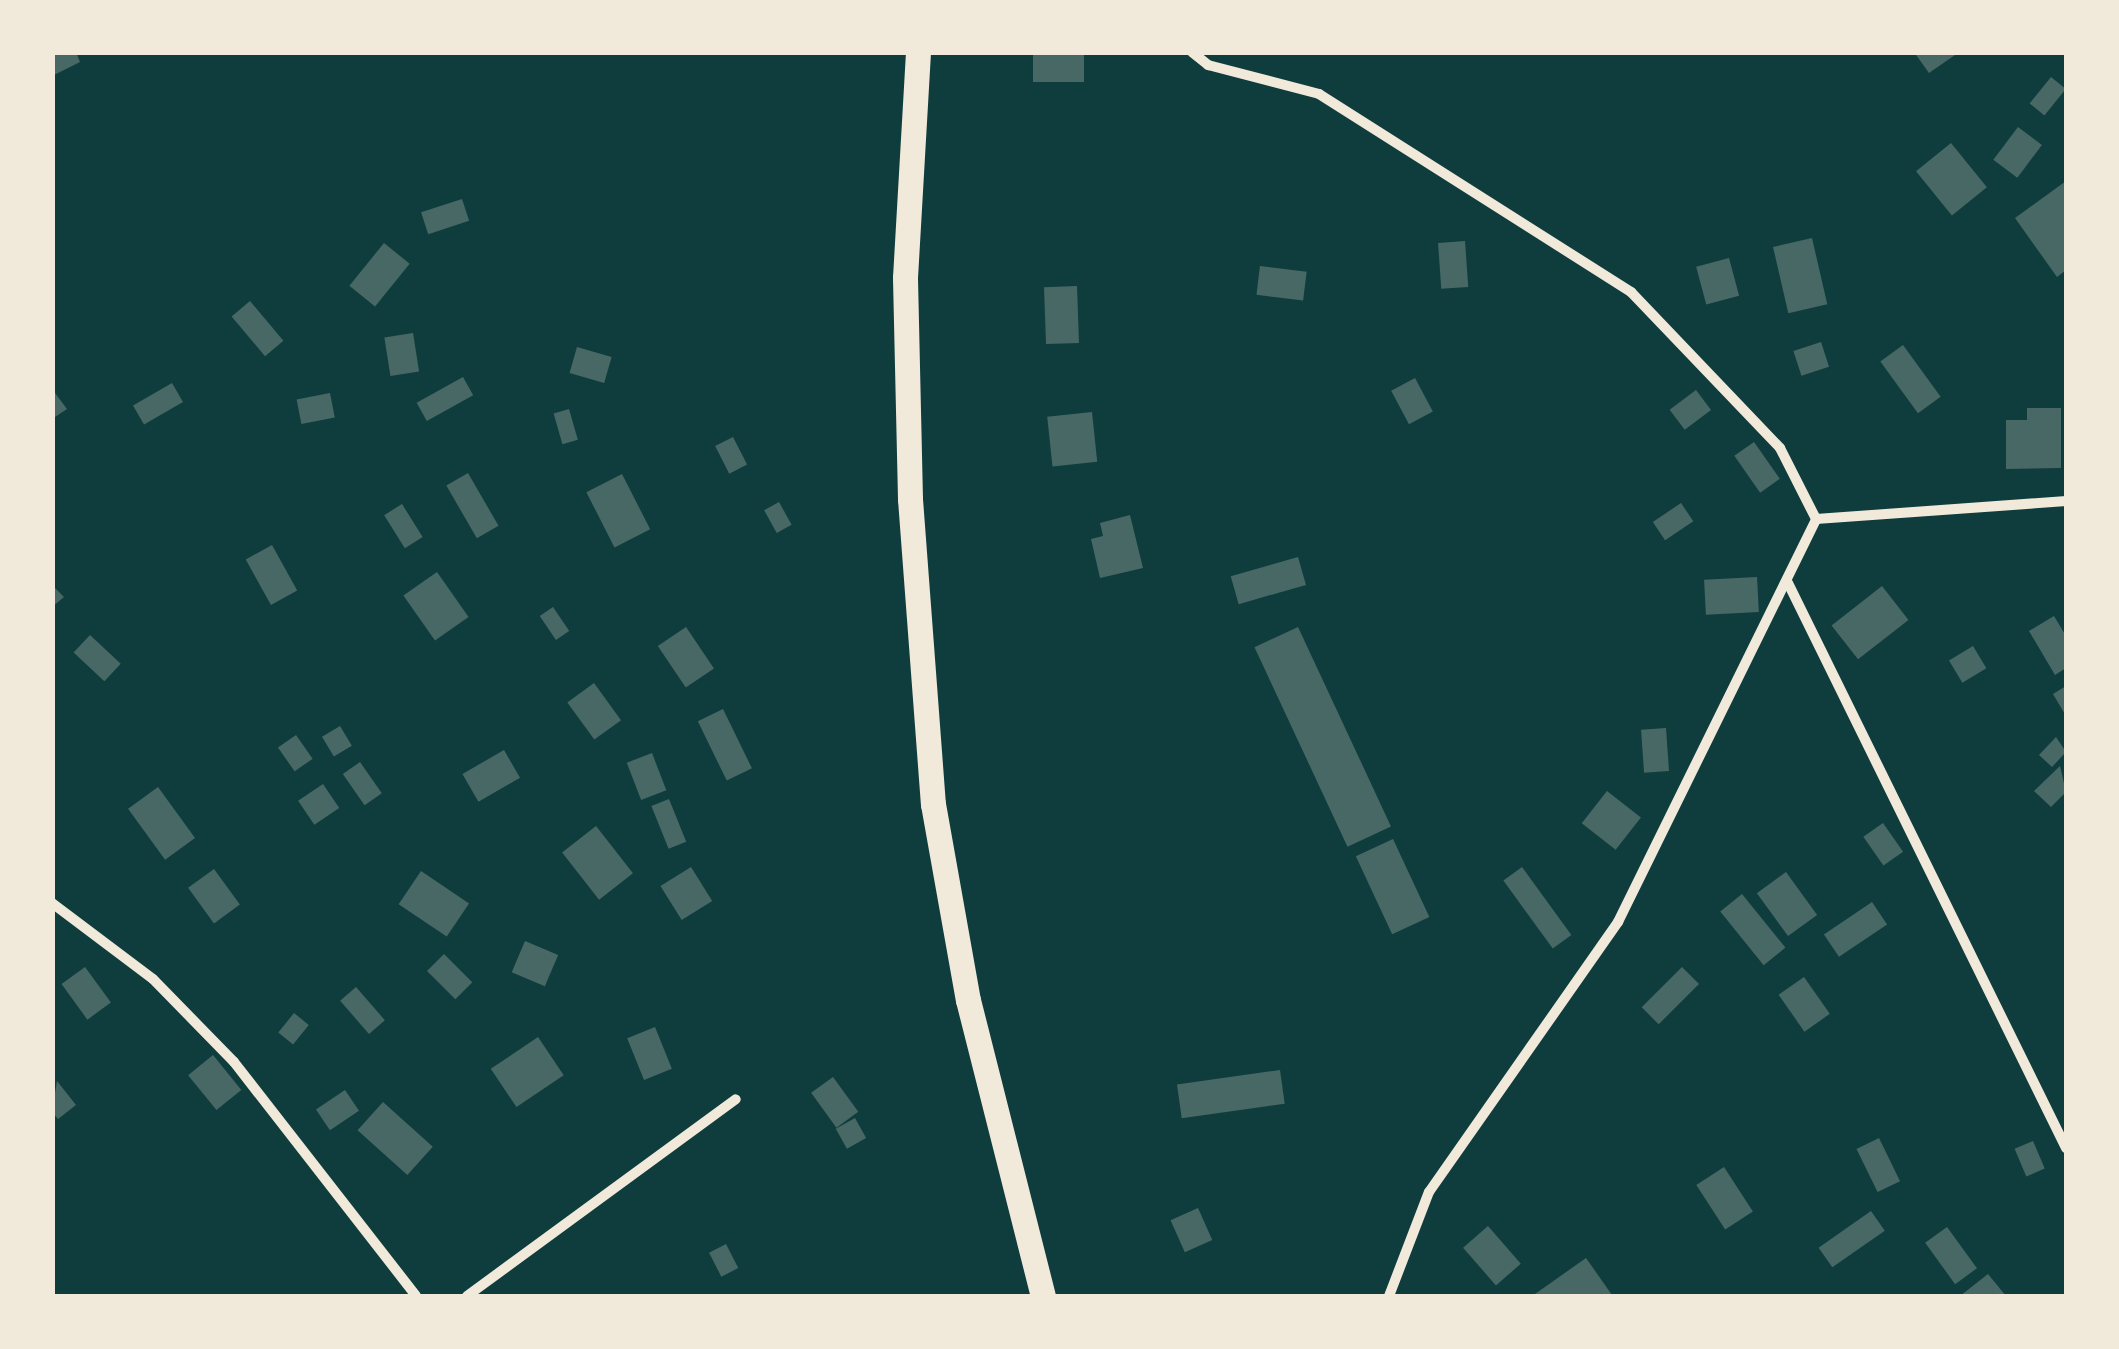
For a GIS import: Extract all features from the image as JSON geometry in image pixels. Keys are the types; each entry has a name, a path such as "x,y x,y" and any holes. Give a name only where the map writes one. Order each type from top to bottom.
{"main road":[{"path":"918,52 906,315 910,500 933,804 968,1000 1043,1296"}],"street":[{"path":"1192,52 1208,65 1319,94 1631,292 1780,448 1816,520"},
{"path":"1816,520 2066,501"},
{"path":"1389,1296 1428,1192 1618,922 1816,520"},
{"path":"1788,583 2066,1148"},
{"path":"52,903 153,979 234,1062 416,1296"},
{"path":"468,1296 736,1098"}],"building":[{"path":"52,52 76,52 80,62 52,76"},
{"path":"1033,52 1084,52 1084,82 1033,82"},
{"path":"1914,52 1953,52 1955,55 1929,73"},
{"path":"2051,77 2066,89 2044,115 2030,103"},
{"path":"2018,127 2042,145 2017,178 1993,160"},
{"path":"1951,143 1987,187 1952,216 1916,171"},
{"path":"2066,181 2066,270 2057,277 2015,218"},
{"path":"462,199 469,221 428,234 421,212"},
{"path":"1812,238 1827,304 1788,313 1773,247"},
{"path":"1465,241 1468,287 1441,289 1438,243"},
{"path":"384,243 410,264 375,307 349,286"},
{"path":"1729,258 1739,296 1706,304 1696,267"},
{"path":"1260,266 1307,272 1303,301 1256,295"},
{"path":"1077,286 1079,343 1046,344 1044,287"},
{"path":"250,301 283,341 265,356 232,316"},
{"path":"413,333 419,372 390,376 384,338"},
{"path":"1821,342 1829,367 1801,376 1793,351"},
{"path":"1903,345 1941,397 1918,413 1880,361"},
{"path":"577,347 612,357 604,383 570,373"},
{"path":"463,377 473,395 427,421 417,403"},
{"path":"1415,378 1433,412 1409,424 1391,391"},
{"path":"172,383 183,402 144,425 133,406"},
{"path":"52,389 67,409 52,419"},
{"path":"1696,390 1711,410 1685,430 1670,410"},
{"path":"330,393 335,418 301,424 297,399"},
{"path":"2027,408 2061,408 2061,468 2006,469 2006,420 2027,420"},
{"path":"569,409 578,440 562,444 554,413"},
{"path":"1092,412 1097,462 1052,466 1047,417"},
{"path":"733,437 747,465 729,474 715,446"},
{"path":"1754,442 1780,479 1760,493 1734,456"},
{"path":"468,473 498,526 477,538 446,486"},
{"path":"622,474 650,529 615,547 586,492"},
{"path":"779,502 792,525 777,533 764,510"},
{"path":"1681,503 1693,521 1665,540 1653,522"},
{"path":"402,504 423,537 405,548 384,515"},
{"path":"1130,515 1143,568 1100,578 1091,539 1103,536 1100,523"},
{"path":"272,545 297,590 271,605 246,560"},
{"path":"1298,557 1306,585 1239,604 1231,576"},
{"path":"437,572 469,617 435,641 403,596"},
{"path":"1757,577 1759,612 1706,615 1704,580"},
{"path":"52,585 64,597 52,607"},
{"path":"1882,586 1908,620 1858,659 1832,625"},
{"path":"553,607 569,631 556,640 540,616"},
{"path":"2054,616 2066,636 2066,668 2055,675 2029,631"},
{"path":"686,627 714,668 686,687 658,646"},
{"path":"1298,627 1391,826 1347,847 1254,647"},
{"path":"90,635 121,664 104,681 74,653"},
{"path":"1973,646 1986,668 1962,683 1949,660"},
{"path":"594,683 621,720 594,740 567,702"},
{"path":"2066,686 2066,716 2053,694"},
{"path":"723,709 752,768 727,781 698,721"},
{"path":"340,726 352,746 334,757 322,737"},
{"path":"1666,728 1669,771 1644,773 1641,730"},
{"path":"296,735 313,759 295,771 278,748"},
{"path":"2056,737 2066,752 2052,767 2039,755"},
{"path":"504,750 520,778 478,802 462,774"},
{"path":"652,753 666,790 641,800 627,763"},
{"path":"360,762 382,793 365,805 343,774"},
{"path":"2060,766 2066,792 2051,807 2034,791"},
{"path":"323,784 339,808 314,825 298,801"},
{"path":"158,787 195,838 165,860 128,809"},
{"path":"1607,791 1641,817 1616,850 1582,823"},
{"path":"669,799 686,842 669,849 651,806"},
{"path":"1883,823 1903,852 1883,865 1863,837"},
{"path":"596,826 633,873 599,900 562,852"},
{"path":"1393,839 1429,917 1392,934 1356,856"},
{"path":"691,867 712,901 682,920 660,886"},
{"path":"1522,867 1571,935 1553,948 1503,881"},
{"path":"214,869 240,905 214,923 188,888"},
{"path":"421,871 469,903 447,937 399,904"},
{"path":"1786,872 1817,915 1788,936 1757,893"},
{"path":"1742,894 1785,948 1764,965 1720,912"},
{"path":"1872,902 1887,924 1839,957 1824,934"},
{"path":"525,941 558,955 545,986 512,972"},
{"path":"444,954 472,982 455,999 427,971"},
{"path":"85,967 111,1003 87,1020 62,984"},
{"path":"1682,967 1699,984 1659,1024 1642,1007"},
{"path":"1804,977 1830,1014 1804,1032 1779,995"},
{"path":"356,987 385,1020 369,1034 340,1001"},
{"path":"294,1013 309,1025 293,1044 278,1032"},
{"path":"655,1027 672,1069 644,1080 627,1038"},
{"path":"538,1037 564,1075 516,1107 491,1069"},
{"path":"213,1055 241,1090 216,1110 188,1075"},
{"path":"1280,1070 1285,1104 1182,1118 1177,1084"},
{"path":"833,1077 858,1112 836,1128 811,1093"},
{"path":"57,1081 76,1105 58,1119 52,1112"},
{"path":"345,1090 359,1111 330,1130 316,1110"},
{"path":"383,1102 433,1147 407,1175 358,1130"},
{"path":"855,1118 866,1138 847,1149 836,1129"},
{"path":"1879,1138 1900,1181 1878,1192 1857,1149"},
{"path":"2033,1141 2045,1169 2026,1176 2015,1149"},
{"path":"1724,1167 1753,1211 1725,1229 1696,1185"},
{"path":"1198,1208 1212,1240 1185,1252 1171,1220"},
{"path":"1871,1211 1885,1231 1832,1267 1819,1248"},
{"path":"1488,1226 1521,1264 1496,1285 1463,1248"},
{"path":"1947,1227 1977,1268 1955,1284 1925,1243"},
{"path":"726,1244 738,1268 721,1277 709,1253"},
{"path":"1586,1258 1612,1295 1535,1294"},
{"path":"1988,1274 2006,1296 1960,1296"}]}
